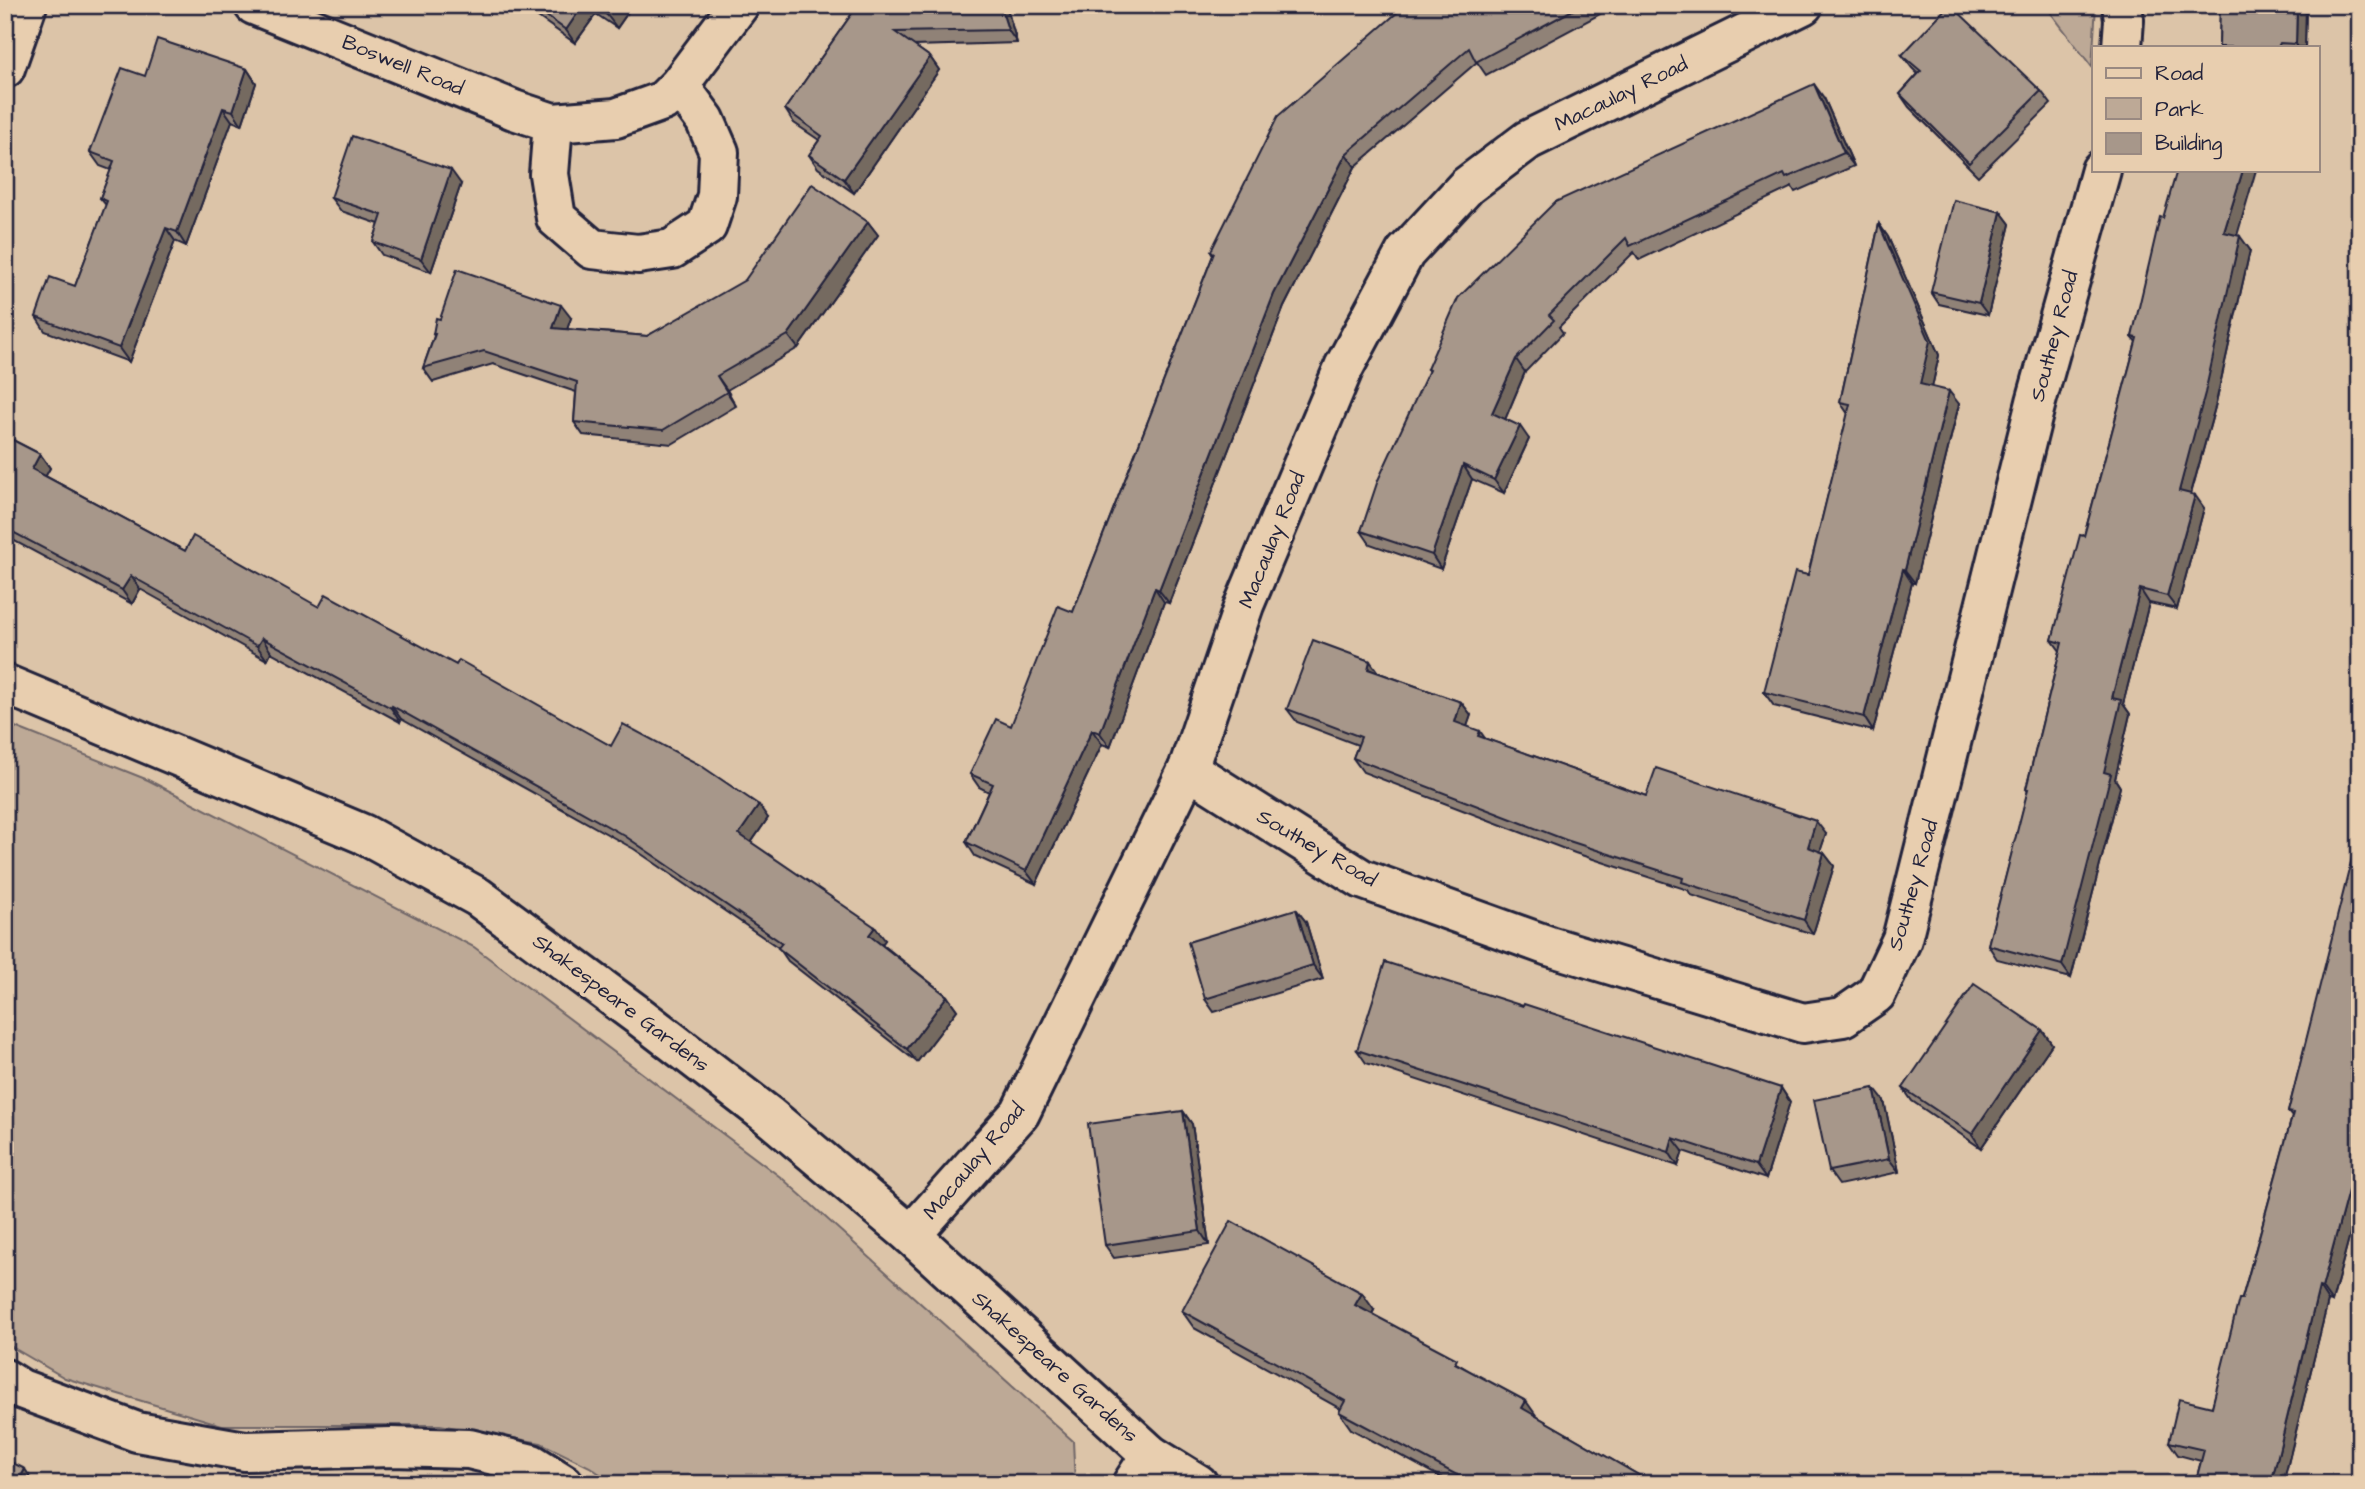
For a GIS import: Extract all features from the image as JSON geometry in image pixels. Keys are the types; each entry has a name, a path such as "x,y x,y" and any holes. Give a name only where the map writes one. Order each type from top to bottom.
{"street":[{"path":"5,68 27,5"},
{"name":"Boswell Road","path":"254,5 514,110 553,123 616,118 663,101 679,85 739,5"},
{"name":"Macaulay Road","path":"911,1235 1020,1113 1188,769 1244,606 1338,380 1405,253 1467,186 1528,140 1803,5"},
{"path":"2122,5 2122,46"},
{"path":"553,123 549,174 555,218 592,249 638,254 672,249 707,226 717,196 719,152 705,120 679,85"},
{"name":"Southey Road","path":"1188,769 1362,879 1549,946 1803,1023 1843,1017 1876,993 1902,939 2036,402 2100,172"},
{"name":"Shakespeare Gardens","path":"5,684 363,834 478,897 769,1116 911,1235 1142,1469 1198,1484"},
{"path":"5,1379 21,1389 136,1432 245,1451 391,1447 469,1449 532,1464 564,1484"}],"green space":[{"path":"2043,5 2096,5 2092,67"},
{"path":"5,723 148,780 474,947 783,1179 1073,1441 1075,1484 614,1484 590,1467 541,1443 440,1425 222,1425 65,1378 5,1343"}],"building":[{"path":"531,5 583,5 566,30"},
{"path":"593,5 614,5 607,15"},
{"path":"858,5 1000,5 1008,30 895,32 930,57 844,179 809,155 822,136 785,109"},
{"path":"1406,5 1582,5 1476,62 1469,48 1346,154 1274,294 1159,590 1155,588 1100,733 1092,730 1026,871 966,842 993,784 970,774 996,719 1011,726 1058,606 1073,612 1214,253 1211,251 1278,116"},
{"path":"1949,5 2041,91 1969,163 1900,94 1921,71 1902,55"},
{"path":"2220,5 2297,5 2296,44 2219,46"},
{"path":"157,39 247,69 233,111 223,108 177,232 166,228 119,348 36,317 50,277 75,286 107,201 100,198 114,161 90,152 122,68 145,76"},
{"path":"1814,84 1844,153 1786,178 1784,174 1630,246 1626,238 1549,315 1554,320 1516,359 1492,413 1520,426 1494,480 1463,465 1432,555 1361,531 1378,480 1429,370 1427,369 1458,298 1555,202"},
{"path":"352,136 451,170 421,259 373,242 382,215 331,198"},
{"path":"2176,172 2242,172 2224,232 2240,236 2205,393 2179,491 2195,495 2167,596 2140,589 2112,698 2121,700 2104,772 2111,774 2062,965 1988,945 2062,643 2052,640 2080,535 2084,536 2137,338 2132,337 2160,217 2163,218"},
{"path":"812,184 868,222 788,335 717,376 727,392 663,430 574,422 577,382 484,351 423,368 435,334 436,318 440,319 457,269 561,305 553,328 647,336 745,280"},
{"path":"1954,200 2001,212 1979,303 1931,292"},
{"path":"1879,224 1930,341 1920,384 1949,391 1905,570 1903,569 1864,717 1764,692 1795,572 1808,575 1850,404 1840,402"},
{"path":"5,436 40,454 32,469 185,551 193,536 319,607 326,594 456,665 459,660 611,746 623,724 700,765 759,805 739,834 875,927 869,935 947,996 907,1049 778,948 782,943 625,836 392,706 391,708 262,638 257,646 131,576 122,590 5,528"},
{"path":"1313,640 1370,661 1368,669 1461,702 1455,722 1480,731 1478,736 1646,796 1656,768 1816,821 1808,847 1824,853 1804,920 1682,882 1683,878 1566,840 1353,758 1361,737 1287,709"},
{"path":"2358,834 2360,1145 2322,1288 2319,1287 2271,1484 2195,1484 2204,1450 2169,1442 2179,1399 2212,1407 2239,1299 2242,1299 2293,1113 2288,1112"},
{"path":"1296,909 1313,965 1205,999 1188,942"},
{"path":"1385,962 1523,1006 1524,1004 1781,1088 1756,1165 1673,1138 1669,1152 1357,1050"},
{"path":"1974,984 2042,1030 1972,1134 1903,1088"},
{"path":"1874,1088 1889,1159 1829,1171 1814,1100"},
{"path":"1183,1111 1200,1231 1105,1245 1088,1124"},
{"path":"1231,1221 1362,1293 1355,1305 1457,1359 1455,1363 1526,1401 1522,1408 1654,1484 1484,1484 1471,1477 1468,1481 1339,1412 1345,1401 1182,1311"},
{"path":"5,1459 25,1469 17,1484 5,1484"}]}
